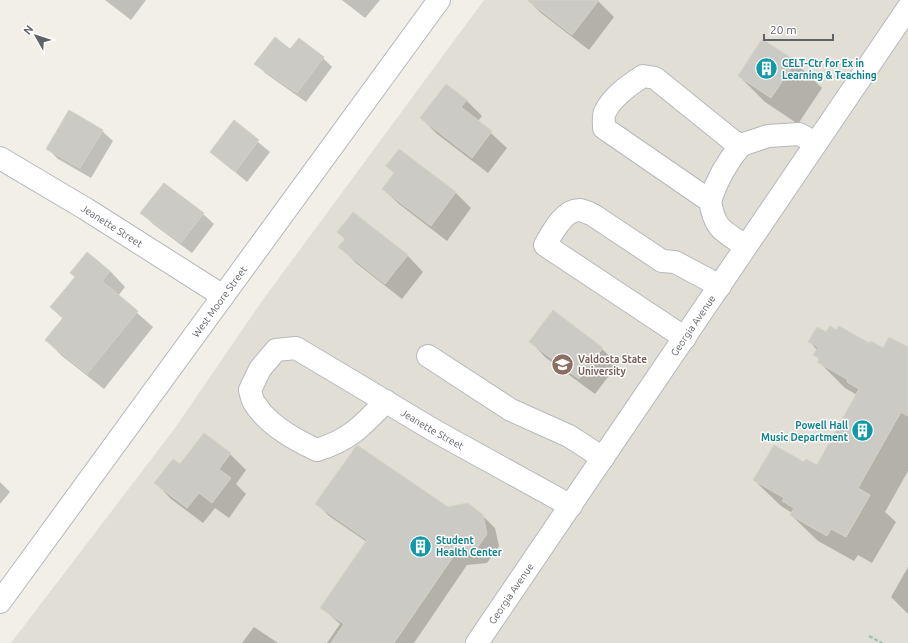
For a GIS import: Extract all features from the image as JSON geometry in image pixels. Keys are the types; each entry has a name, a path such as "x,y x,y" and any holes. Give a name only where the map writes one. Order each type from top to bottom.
{"street":[{"name":"West Moore Street","path":"0,602 439,0"},
{"name":"Georgia Avenue","path":"477,643 908,8"},
{"path":"710,201 604,128 605,113 613,102 631,84 643,76 655,78 740,145"},
{"path":"746,246 719,228 713,218 710,201 717,179 726,164 740,145 768,136 799,134 816,143"},
{"name":"Jeanette Street","path":"0,158 86,209 223,296"},
{"path":"685,338 545,245 553,230 563,218 580,210 593,214 662,261 675,262 720,286"},
{"name":"Jeanette Street","path":"386,402 360,430 336,444 317,450 302,443 269,420 254,404 250,390 260,369 276,350 296,348 386,402 571,506"},
{"path":"428,356 511,410 569,436 603,458"}],"path":[{"path":"869,636 882,643"}],"shaded area":[{"name":"Valdosta State University","path":"484,0 908,0 908,643 11,643 175,428 262,301"}],"building":[{"path":"527,0 599,0 572,35"},
{"path":"275,37 290,49 299,38 324,57 297,93 254,64"},
{"name":"CELT-Ctr for Ex in Learning & Teaching","path":"762,39 796,61 771,98 738,76"},
{"path":"446,84 467,100 461,107 492,131 472,158 420,118"},
{"path":"69,110 103,130 80,168 46,149"},
{"path":"234,120 259,140 235,172 210,152"},
{"path":"399,149 456,192 431,226 382,189 394,173 386,166"},
{"path":"164,183 204,213 181,243 140,213"},
{"path":"353,212 408,255 385,284 338,247 345,239 337,232"},
{"path":"87,252 110,271 102,281 138,311 87,374 45,340 63,318 50,307 75,277 70,273"},
{"path":"553,310 603,348 579,379 529,342"},
{"name":"Powell Hall Music Department","path":"830,326 836,330 839,326 869,343 871,341 883,348 889,337 908,347 908,416 901,412 858,488 870,495 846,537 831,529 827,536 790,515 794,508 782,501 784,498 753,480 774,445 804,462 806,459 817,465 859,389 847,382 848,380 817,362 820,358 813,355 818,347 808,342 817,327 826,332"},
{"path":"204,433 231,453 219,469 231,478 212,503 199,493 187,508 154,483 173,459 180,464"},
{"name":"Student Health Center","path":"357,445 448,507 468,503 483,515 487,534 475,551 455,554 394,643 331,643 344,624 320,608 367,540 315,504"}],"place":[{"name":"CELT-Ctr for Ex in Learning & Teaching","path":"767,69"},
{"name":"Valdosta State University","path":"563,365"},
{"name":"Powell Hall Music Department","path":"863,431"},
{"name":"Student Health Center","path":"421,546"}]}
